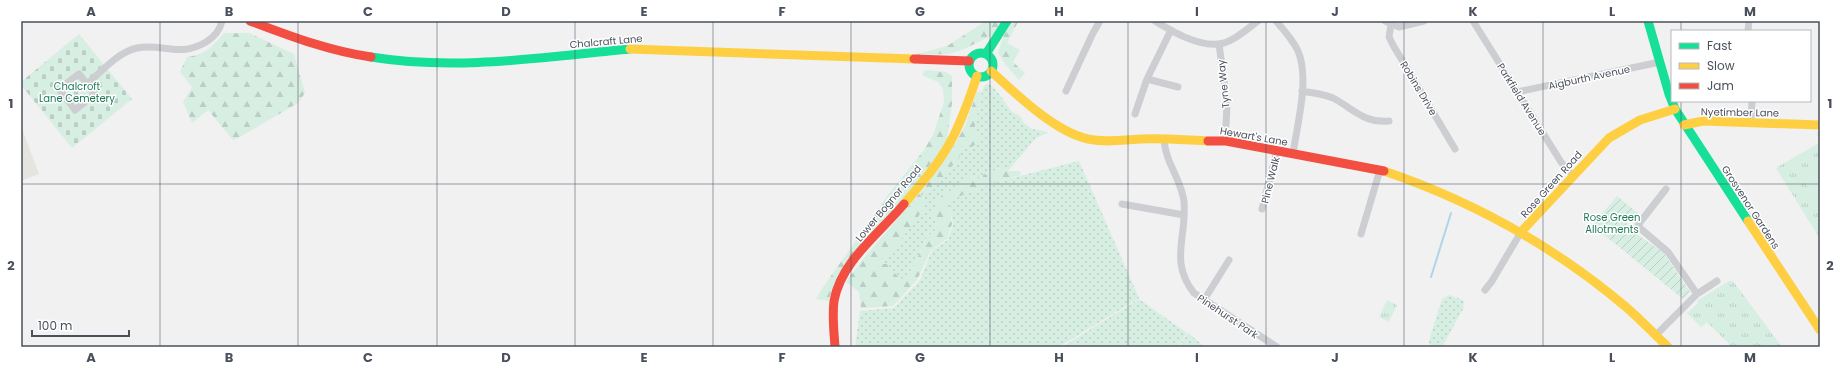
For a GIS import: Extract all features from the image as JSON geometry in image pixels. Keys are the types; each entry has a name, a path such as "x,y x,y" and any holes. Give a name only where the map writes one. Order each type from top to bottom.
{"street":[{"path":"87,84 121,55 136,48 188,50 200,46 211,39 221,28 222,21"},
{"name":"Chalcraft Lane","path":"250,21 300,40 349,54 394,61 434,64 498,62 638,48 969,62"},
{"path":"986,54 1007,21"},
{"path":"1066,91 1100,21"},
{"path":"1155,21 1171,30 1205,43 1219,44 1231,40 1258,21"},
{"path":"1276,21 1298,50 1302,64 1304,81 1293,154"},
{"path":"1388,23 1399,27 1424,21"},
{"name":"Parkfield Avenue","path":"1473,21 1561,162 1573,176"},
{"name":"Grosvenor Gardens","path":"1648,21 1671,99"},
{"name":"Robins Drive","path":"1388,23 1389,37 1393,45 1455,149"},
{"path":"1135,114 1147,79 1171,30"},
{"name":"Tyne Way","path":"1219,44 1227,104 1226,124"},
{"path":"982,53 989,56 993,64 991,71 985,76 977,76 971,72 969,62 974,55 982,53"},
{"name":"Aigburth Avenue","path":"1517,92 1660,62"},
{"name":"Hewart's Lane","path":"991,71 1032,108 1075,135 1098,141 1164,139 1226,141 1380,170 1443,193 1522,232"},
{"path":"79,74 87,84 95,94 75,110 59,89 79,74"},
{"name":"Lower Bognor Road","path":"835,347 834,302 837,288 842,277 865,247 922,182 948,146 966,108 977,76"},
{"path":"1147,79 1178,87"},
{"path":"1302,91 1331,97 1363,117 1377,122 1389,121"},
{"name":"Grosvenor Gardens","path":"1672,102 1684,125 1820,330"},
{"path":"1751,122 1752,102"},
{"name":"Rose Green Road","path":"1668,347 1601,287 1522,232 1586,160 1615,133 1666,111 1675,109"},
{"name":"Nyetimber Lane","path":"1684,125 1703,121 1820,125"},
{"name":"Pinehurst Park","path":"1164,139 1165,152 1182,192 1184,202 1180,266 1187,285 1194,293 1204,300 1277,347"},
{"name":"Pine Walk","path":"1262,209 1277,151"},
{"path":"1361,234 1380,170"},
{"path":"1666,189 1638,225 1668,252 1697,294"},
{"path":"1122,204 1184,215"},
{"path":"1485,290 1492,281 1514,242 1522,232"},
{"path":"1204,300 1229,260"},
{"path":"1656,335 1697,294 1717,281"}],"shaded area":[{"path":"21,126 39,174 21,181"}],"green space":[{"path":"986,21 1001,21 993,35 962,50 948,54 914,55 947,46"},
{"path":"1018,22 1007,43 1020,50 1013,62 1025,73 1019,80 1005,64 998,53 1004,35 1011,24"},
{"path":"224,33 249,33 294,54 305,93 298,103 233,140 208,110 192,123 183,102 192,87 180,72 187,57 204,52"},
{"name":"Chalcroft Lane Cemetery","path":"79,34 132,99 72,148 21,85 21,82"},
{"path":"925,70 946,72 952,76 952,103 947,140 937,156 832,289 829,301 816,299 888,195 924,150 933,135 944,102 943,89 938,82 922,75"},
{"path":"989,84 996,90 1012,112 1020,116 1024,123 1032,129 1049,132 1036,138 1008,171 1000,168 983,175 983,180 980,181 972,176 933,214 937,224 934,232 927,236 915,264 905,279 900,279 887,264 882,264 882,258 892,252 922,204 924,196 919,194 924,189 925,192 965,142 979,136 974,131 982,91 985,85"},
{"path":"982,91 974,131 979,136 979,141 972,147 965,143 961,148 960,156 931,193 925,192 924,189 955,144 964,128 977,92"},
{"path":"1820,131 1820,239 1776,168 1819,143 1817,132"},
{"path":"1820,160 1820,206 1799,173"},
{"path":"1079,161 1139,298 1059,347 855,347 860,311 894,308 920,280 932,250 948,240 953,224 948,201 993,183"},
{"path":"1001,168 1006,171 1020,171 1021,175 993,183 948,201 952,224 947,239 931,250 917,280 893,306 861,308 859,292 846,282 863,259 919,194 924,196 922,204 923,210 892,252 882,258 882,264 887,264 900,279 905,278 915,264 927,236 934,232 937,224 933,214 937,199 972,176 977,177 980,181 983,180 983,175"},
{"name":"Rose Green Allotments","path":"1617,196 1639,214 1635,217 1630,216 1626,223 1630,227 1629,229 1663,252 1690,292 1683,299 1592,225"},
{"path":"1729,281 1733,281 1782,347 1732,347 1707,322 1701,327 1687,313 1697,304 1698,300"},
{"path":"1449,295 1463,300 1463,309 1442,347 1433,347 1429,343 1430,337 1442,299"},
{"path":"1139,299 1187,333 1178,347 1062,347"},
{"path":"1387,300 1397,305 1389,322 1379,317"},
{"path":"1188,333 1205,347 1179,347"}],"waterway":[{"path":"1431,277 1451,213"}],"traffic: fast":[{"path":"986,54 1007,21"},
{"path":"1648,21 1671,99"},
{"path":"371,57 403,61 468,63 533,59 630,49"},
{"path":"981,53 986,54 992,60 993,65 992,70 986,76 981,77 976,76 970,70 969,65 970,60 976,54 981,53"},
{"path":"1672,102 1675,109 1748,221"}],"traffic: slow":[{"path":"630,49 914,59"},
{"path":"991,71 1036,111 1062,129 1075,135 1101,141 1140,139 1208,141"},
{"path":"904,204 943,155 957,129 977,76"},
{"path":"1521,232 1609,138 1640,120 1675,109"},
{"path":"1684,125 1703,121 1820,125"},
{"path":"1384,171 1449,196 1481,211 1541,246 1599,285 1632,312 1668,347"},
{"path":"1748,221 1820,330"}],"traffic: jam":[{"path":"250,21 325,47 371,57"},
{"path":"914,59 969,61"},
{"path":"1208,141 1226,141 1384,171"},
{"path":"835,347 833,318 834,301 838,287 853,260 904,204"}]}
